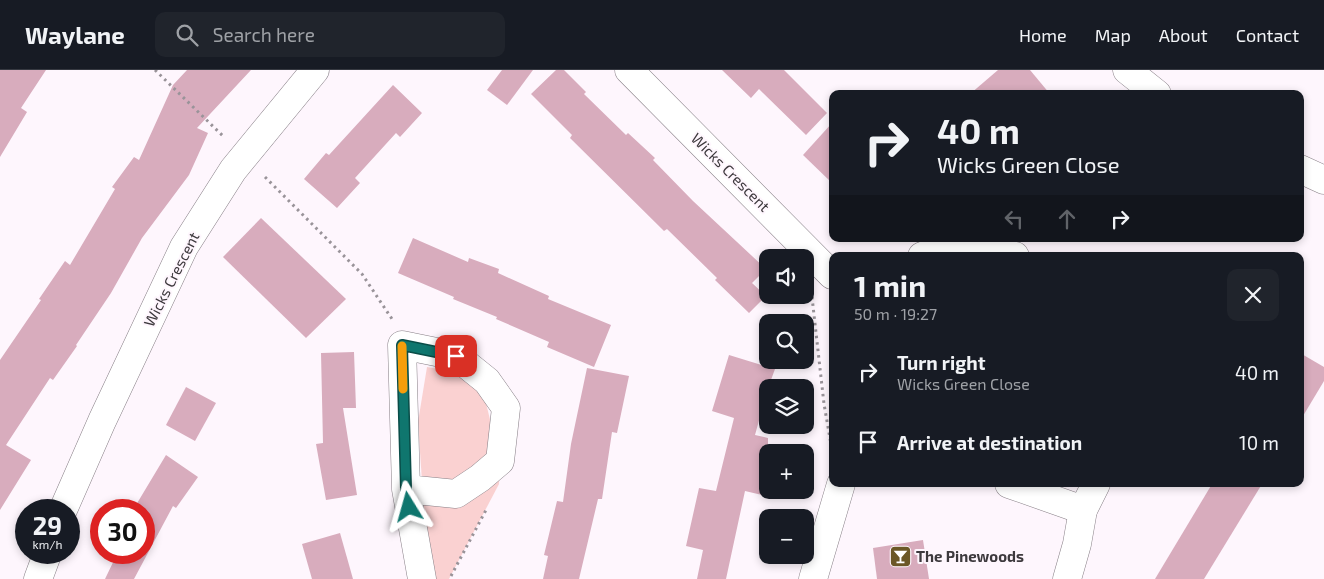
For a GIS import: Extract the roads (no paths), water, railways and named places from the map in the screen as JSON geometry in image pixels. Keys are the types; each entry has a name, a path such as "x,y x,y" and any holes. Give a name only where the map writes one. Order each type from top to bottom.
{"street":[{"name":"Wicks Crescent","path":"69,499 106,412 184,247 244,156 314,70"},
{"name":"Wicks Crescent","path":"629,70 829,271"},
{"path":"1128,70 1152,90"},
{"path":"1304,171 1324,180"},
{"path":"943,252 971,250 986,252"},
{"path":"406,489 456,494 480,478 500,460 506,408 487,381 456,356 402,345 406,489 422,579"},
{"path":"814,579 840,487"},
{"path":"1018,487 1083,510"},
{"path":"1067,579 1077,544 1083,510 1094,487"},
{"path":"38,579 44,564"}],"place":[{"name":"The Pinewoods","path":"900,556"}]}
